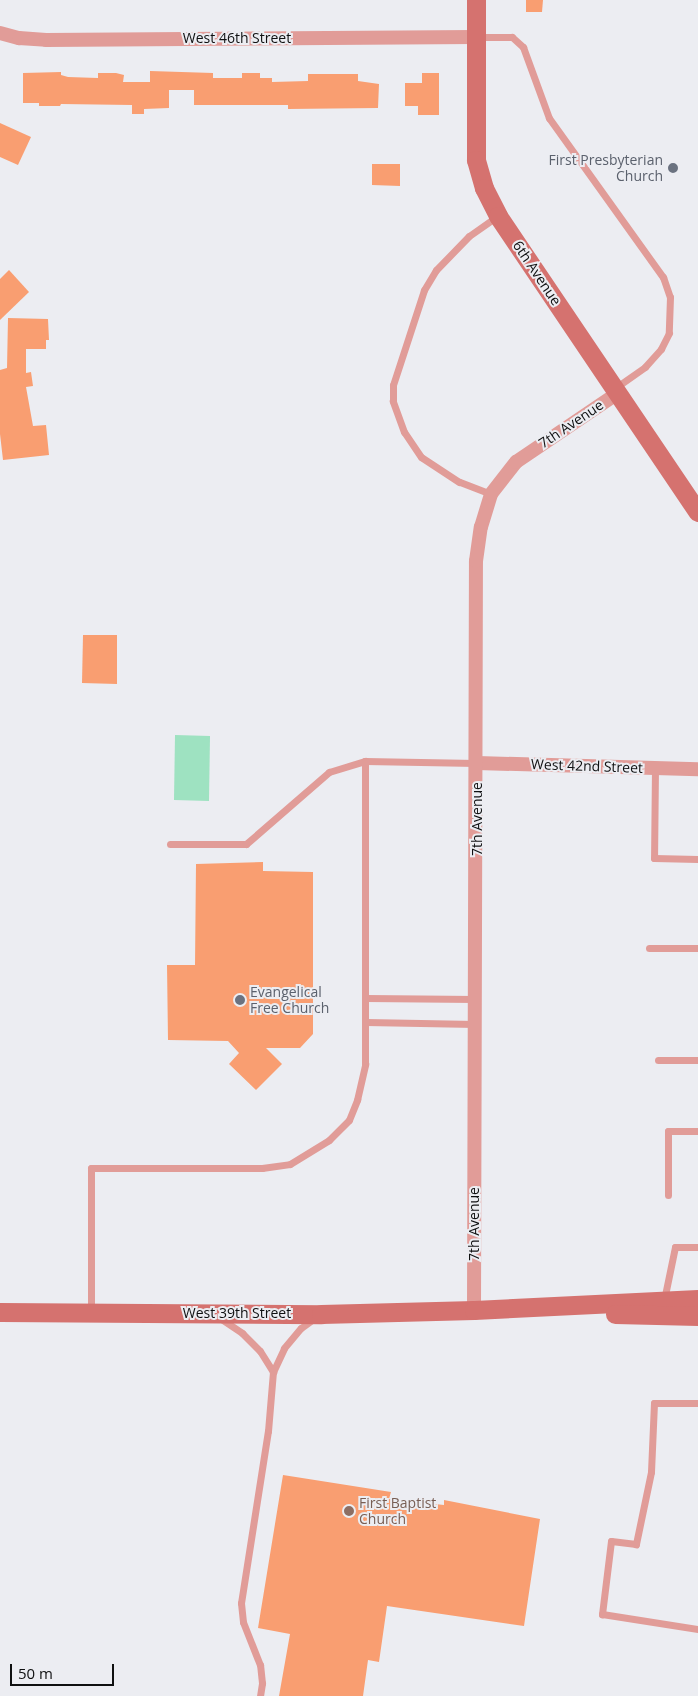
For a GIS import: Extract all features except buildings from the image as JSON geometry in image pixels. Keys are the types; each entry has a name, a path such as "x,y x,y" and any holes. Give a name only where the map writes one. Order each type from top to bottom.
{"main road":[{"name":"6th Avenue","path":"476,0 476,160 484,188 498,216 697,507"},
{"name":"West 39th Street","path":"0,1312 321,1314 474,1310 698,1299"},
{"name":"West 39th Street","path":"474,1310 698,1316"}],"street":[{"name":"West 46th Street","path":"0,33 18,38 46,40 475,37"},
{"name":"7th Avenue","path":"474,1310 477,763 476,561 481,528 491,494 516,462 616,390"},
{"name":"West 42nd Street","path":"477,763 698,769"}],"lane":[{"path":"475,37 512,37 523,47 550,118 663,277 670,297 669,333 661,349 645,367 616,390"},
{"path":"491,494 459,482 421,457 404,432 392,401 392,385 424,290 436,270 469,236 498,216"},
{"path":"91,1312 91,1168 262,1168 290,1164 330,1140 349,1120 357,1100 365,1064 365,761"},
{"path":"170,844 246,844 329,772 365,761 477,763"},
{"path":"655,768 654,858 698,859"},
{"path":"649,948 698,948"},
{"path":"366,998 475,999"},
{"path":"366,1022 475,1024"},
{"path":"658,1060 698,1060"},
{"path":"668,1195 668,1131 698,1131"},
{"path":"664,1300 675,1247 698,1247"},
{"path":"212,1313 242,1333 260,1351 274,1372"},
{"path":"260,1696 262,1683 260,1665 243,1622 241,1603 268,1431 274,1372 284,1348 301,1328 321,1314"},
{"path":"698,1403 654,1403 651,1472 636,1544 611,1541 602,1614 698,1628"}],"green space":[{"path":"175,735 210,736 209,801 174,800"}],"place":[{"name":"First Presbyterian Church","path":"673,168"},
{"name":"Evangelical Free Church","path":"240,1000"},
{"name":"First Baptist Church","path":"349,1511"}]}
